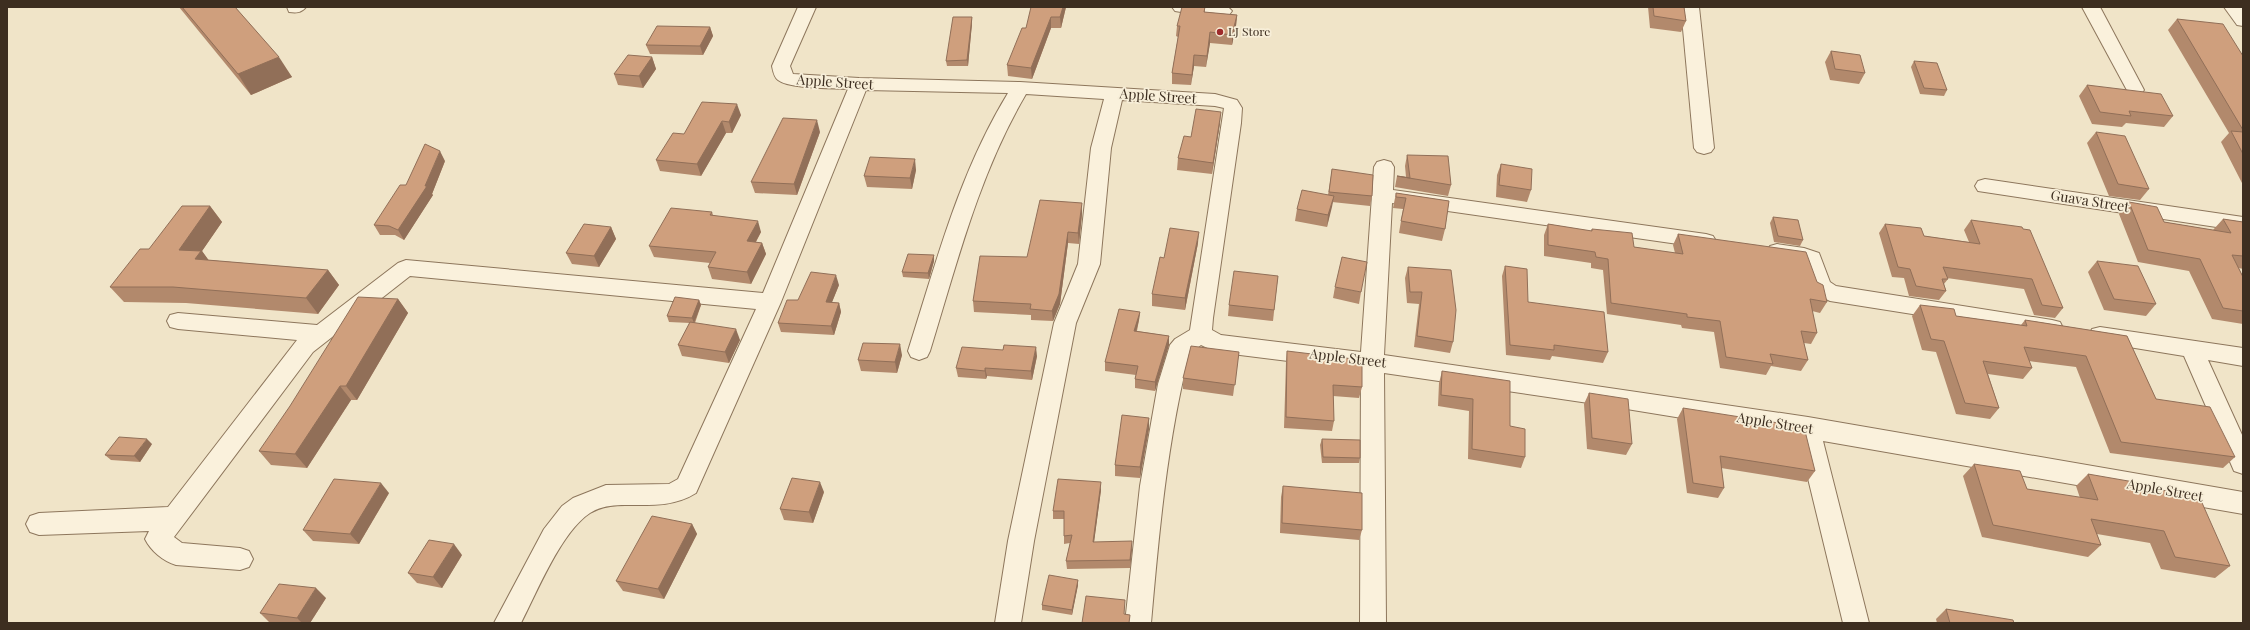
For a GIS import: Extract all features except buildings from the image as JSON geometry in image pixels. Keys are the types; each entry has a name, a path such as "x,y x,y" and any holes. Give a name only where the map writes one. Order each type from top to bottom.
{"street":[{"name":"Apple Street","path":"807,7 781,66 784,76 795,80 859,84 1020,88 1116,93 1215,100 1230,104 1233,108 1202,318 1201,334 1216,343 1372,361 1808,427 2243,503"},
{"path":"1181,7 1223,11"},
{"path":"1690,7 1704,148"},
{"path":"2091,7 2135,90"},
{"path":"2233,7 2243,21"},
{"path":"507,623 553,537 571,514 582,505 606,495 669,494 679,491 687,486 770,302 859,84"},
{"path":"919,351 983,155 1001,116 1020,88"},
{"path":"1008,623 1021,540 1066,323 1089,264 1098,166 1116,93"},
{"path":"1373,623 1372,361 1384,167"},
{"name":"Guava Street","path":"1985,186 2243,224"},
{"path":"1382,196 1729,244"},
{"path":"1760,248 1804,255 1812,258 1820,286 1830,293 2243,357"},
{"path":"240,559 176,554 158,539 301,352 406,268 770,302"},
{"path":"178,321 322,334"},
{"path":"1138,623 1148,513 1165,403 1178,351 1183,345 1201,334"},
{"path":"2192,349 2243,464"},
{"path":"1808,427 1856,623"},
{"path":"39,524 148,520 176,517"}],"place":[{"name":"LJ Store","path":"1220,32"}]}
